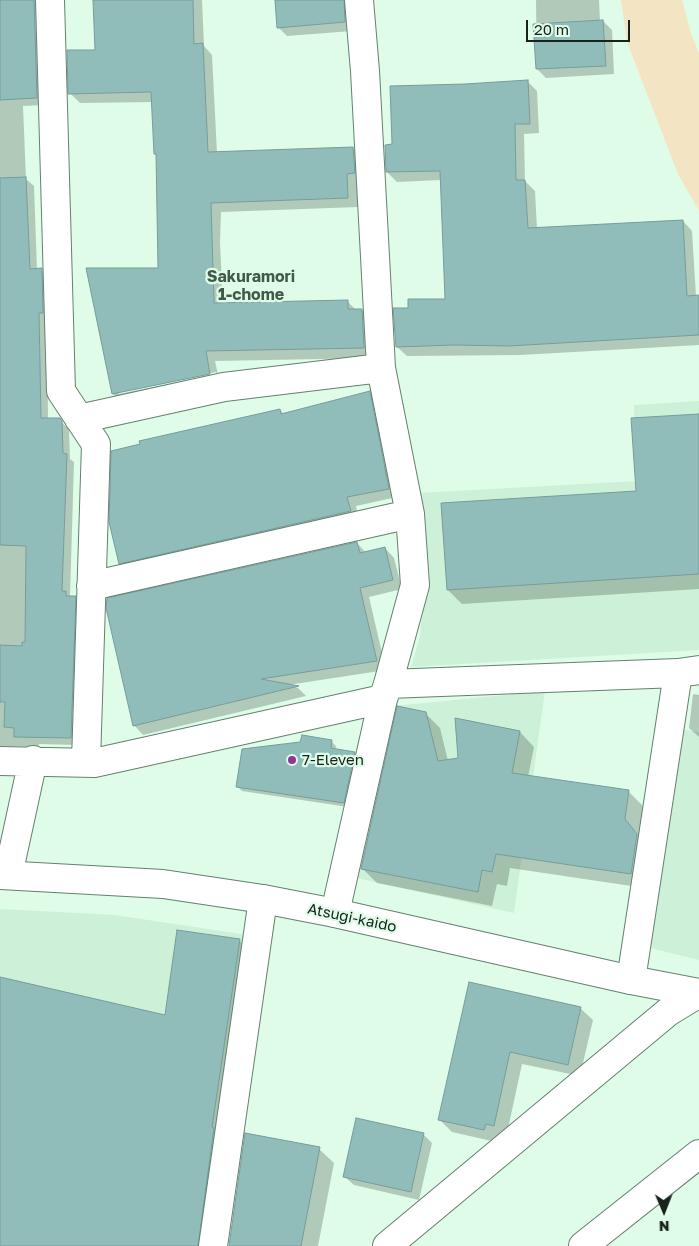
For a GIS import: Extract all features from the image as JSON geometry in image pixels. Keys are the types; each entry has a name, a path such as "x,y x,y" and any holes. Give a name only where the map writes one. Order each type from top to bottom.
{"main road":[{"path":"50,0 61,391 96,444 86,762"},
{"path":"335,913 386,692 415,585 410,514 381,368 366,71 359,0"},
{"path":"79,419 224,387 381,368"},
{"path":"91,586 410,514"},
{"path":"0,760 94,763 386,692 688,672 631,980"},
{"path":"4,875 33,760"},
{"name":"Atsugi-kaido","path":"4,875 163,884 263,899 335,913 631,980 699,993"},
{"path":"213,1246 263,899"},
{"path":"387,1246 668,1012 699,993"},
{"path":"583,1246 699,1154"}],"shaded area":[{"path":"621,0 682,0 691,34 699,53 699,211 678,174 627,42"},
{"path":"699,401 699,650 411,667 420,636 426,569 419,493 637,481 634,405"},
{"path":"545,691 514,913 352,877 394,706"},
{"path":"678,729 699,732 699,960 646,947"},
{"path":"0,909 115,915 248,935 203,1246 0,1246"}],"building":[{"path":"0,0 34,0 37,98 0,100"},
{"path":"93,0 193,0 194,44 203,43 208,152 353,147 355,173 347,174 348,198 211,203 214,303 348,300 348,309 362,309 364,348 206,351 210,374 112,394 86,268 158,268 156,154 154,154 151,92 68,94 67,50 95,50"},
{"path":"275,0 344,0 345,22 277,28"},
{"path":"603,20 606,66 536,69 533,24"},
{"path":"528,80 530,124 515,124 516,180 525,180 528,228 683,220 687,296 699,295 699,335 509,346 396,347 393,308 408,308 408,299 445,299 440,171 386,172 385,145 392,144 390,86"},
{"path":"26,177 30,269 42,268 43,313 39,313 41,418 60,418 62,421 63,453 67,454 62,591 66,591 66,596 76,596 71,738 14,737 14,728 4,727 5,702 0,702 0,645 22,646 22,642 25,642 26,546 0,545 0,178"},
{"path":"370,391 389,489 347,497 351,511 119,564 109,522 111,451 140,444 139,441 280,409 281,414"},
{"path":"699,414 699,574 447,590 441,503 636,491 631,418"},
{"path":"357,542 360,553 385,547 393,580 360,588 377,661 261,679 299,686 133,726 106,608 107,598"},
{"path":"397,706 426,712 438,761 458,758 455,718 520,731 512,773 629,790 625,819 637,834 631,874 496,854 492,872 482,870 478,892 361,869"},
{"name":"7-Eleven","path":"302,735 332,740 331,748 355,752 344,803 236,787 242,749 300,742"},
{"path":"177,930 240,939 212,1127 214,1128 198,1246 0,1246 0,977 165,1015"},
{"path":"469,982 581,1007 568,1065 510,1052 494,1126 486,1124 484,1130 438,1120"},
{"path":"356,1118 424,1133 411,1192 343,1177"},
{"path":"245,1133 320,1147 301,1246 229,1246"}],"place":[{"name":"7-Eleven","path":"292,760"}],"district":[{"name":"Sakuramori 1-chome","path":"251,286"}]}
